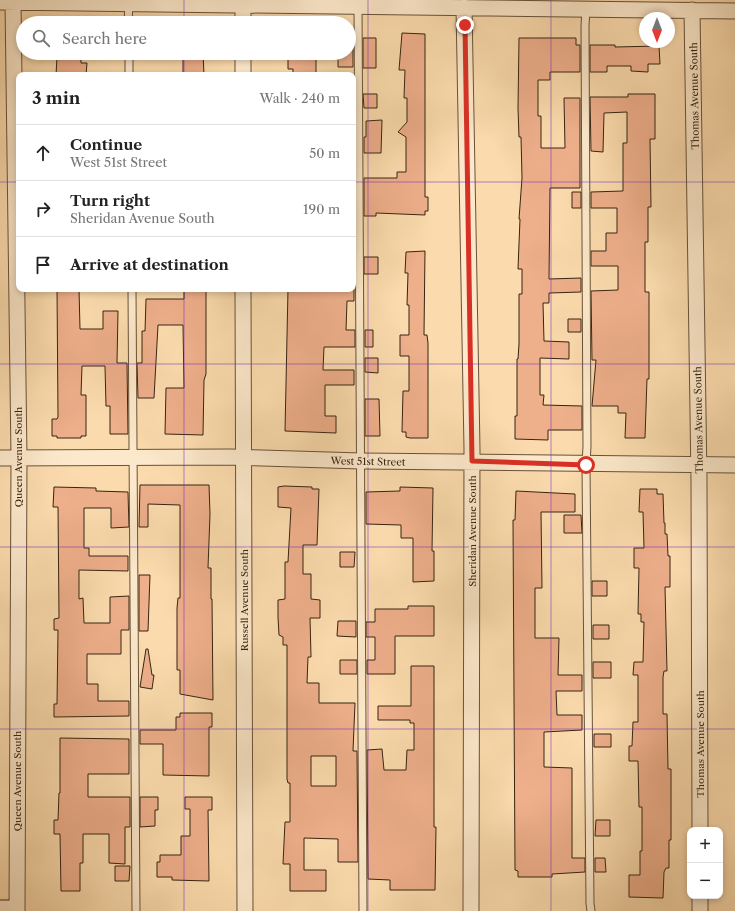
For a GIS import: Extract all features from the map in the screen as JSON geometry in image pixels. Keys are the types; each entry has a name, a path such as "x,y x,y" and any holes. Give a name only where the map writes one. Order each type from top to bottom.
{"main road":[{"path":"0,911 10,911"}],"street":[{"path":"6,2 243,4 260,2 358,6 735,11"},
{"name":"Queen Avenue South","path":"6,2 19,458 17,911"},
{"path":"243,4 243,16"},
{"name":"Sheridan Avenue South","path":"464,7 472,461 471,911"},
{"name":"Thomas Avenue South","path":"692,10 699,466 700,827"},
{"path":"243,60 243,72"},
{"name":"Russell Avenue South","path":"243,292 245,911"},
{"name":"West 51st Street","path":"0,458 134,459 243,457 360,461 472,461 586,465 735,466"},
{"path":"700,899 700,911"}],"lane":[{"path":"128,16 129,2"},
{"path":"358,6 363,911"},
{"path":"586,9 586,465 591,911"},
{"path":"129,60 129,72"},
{"path":"132,292 136,911"}],"building":[{"path":"402,33 425,34 425,197 428,197 428,211 425,211 425,215 376,213 376,216 364,216 364,178 397,178 397,172 406,172 406,137 398,132 407,122 407,98 404,98 405,70 399,70"},
{"path":"363,38 376,38 376,68 363,68"},
{"path":"519,38 576,38 576,45 580,45 580,72 550,72 550,80 538,80 538,116 541,116 541,148 565,148 564,98 580,98 580,188 550,188 549,279 581,278 581,292 549,293 549,303 543,303 544,341 569,342 569,359 540,358 540,395 544,395 543,405 582,406 582,430 548,430 548,440 515,439 515,416 517,416 517,359 519,344 519,294 522,294 522,269 518,269 522,178 521,137 519,137 518,108"},
{"path":"590,45 659,48 660,64 648,64 648,72 631,71 631,66 607,66 607,72 590,72"},
{"path":"57,60 81,60 81,63 87,63 86,72 56,72"},
{"path":"183,60 203,60 204,72 183,72"},
{"path":"288,60 316,60 316,72 293,72 293,69 288,69"},
{"path":"338,60 353,60 353,67 338,67"},
{"path":"363,94 377,94 377,108 364,108"},
{"path":"628,94 655,94 655,139 650,139 651,207 648,207 648,242 645,242 645,292 649,292 649,379 647,379 645,438 625,438 626,413 618,413 618,406 592,406 596,360 592,360 591,291 618,290 618,266 591,266 591,251 606,251 606,233 617,233 617,208 591,208 591,192 623,191 623,143 627,143 627,112 604,113 603,152 591,151 590,97 628,97"},
{"path":"382,120 381,153 364,153 366,121"},
{"path":"572,192 581,192 581,208 572,208"},
{"path":"425,251 424,335 427,335 428,343 428,438 410,438 406,437 406,432 402,432 403,391 409,391 409,356 400,356 400,335 409,335 409,305 407,305 408,273 405,273 406,252"},
{"path":"364,257 378,257 378,274 364,274"},
{"path":"57,292 79,292 80,329 103,329 103,311 118,311 117,363 127,363 128,434 110,434 110,406 106,406 105,366 82,366 81,395 86,395 86,436 81,436 81,438 57,438 57,436 52,436 52,419 57,419"},
{"path":"184,292 206,292 206,374 204,380 203,435 165,434 166,388 184,388 183,325 158,325 154,398 138,398 137,363 142,363 142,331 145,331 146,299 184,299"},
{"path":"288,292 354,292 354,301 347,301 346,330 355,330 355,347 324,347 323,370 354,370 354,385 325,385 325,416 336,416 336,433 285,431"},
{"path":"568,319 581,319 581,332 568,332"},
{"path":"365,330 373,330 373,347 365,347"},
{"path":"365,358 378,358 378,373 365,372"},
{"path":"365,399 379,399 380,436 365,436"},
{"path":"140,485 209,485 210,514 208,568 211,568 213,700 180,694 180,670 177,670 177,608 178,598 180,598 180,505 148,504 148,527 139,527"},
{"path":"54,487 96,488 96,491 128,492 129,527 111,528 111,508 84,508 84,548 89,548 89,556 128,556 128,571 79,570 79,599 83,598 84,623 110,623 110,597 129,596 129,630 121,630 121,654 87,654 87,684 98,684 98,701 129,701 129,716 54,717 54,704 57,704 58,630 54,630 54,619 59,618 58,507 53,507"},
{"path":"278,487 312,487 312,489 319,489 317,545 303,545 303,574 311,574 311,599 320,600 320,618 310,618 311,657 308,657 307,683 319,683 319,703 355,703 353,751 357,751 358,862 338,862 338,839 304,838 304,870 326,870 326,891 290,891 290,864 283,864 285,822 290,822 290,783 288,783 287,779 287,645 283,645 283,637 279,635 278,600 285,599 285,562 288,562 291,508 278,507","holes":["311,756 336,756 336,786 311,786"]},
{"path":"400,487 433,488 432,551 434,551 434,581 413,582 413,538 401,538 401,525 366,524 366,492 400,491"},
{"path":"640,489 657,489 657,494 663,494 665,534 667,534 668,556 670,556 670,587 665,587 667,671 664,671 663,677 663,714 667,714 668,769 671,769 671,840 669,840 669,868 666,868 664,872 663,898 629,897 629,875 640,875 640,851 642,851 642,807 639,807 638,761 629,761 629,746 632,746 633,722 638,722 638,675 633,675 634,662 643,662 644,622 641,622 641,614 638,614 639,568 634,568 634,548 644,548 643,512 639,512"},
{"path":"516,491 575,494 575,512 541,512 542,588 535,588 535,638 559,638 558,675 582,675 582,691 556,691 557,715 582,715 582,730 544,732 544,767 572,768 572,858 585,858 585,872 552,874 552,877 518,877 518,871 515,870 513,520 515,520"},
{"path":"564,515 581,515 582,533 564,533"},
{"path":"340,552 355,552 354,567 340,567"},
{"path":"139,575 150,575 148,631 139,631"},
{"path":"592,581 607,581 607,596 592,596"},
{"path":"408,606 434,606 434,636 395,636 395,674 367,674 367,660 375,660 375,637 366,637 366,622 375,622 375,609 408,609"},
{"path":"338,621 356,621 356,637 337,636"},
{"path":"593,625 609,625 609,639 593,639"},
{"path":"146,649 148,649 152,675 154,675 152,689 140,687"},
{"path":"340,660 357,660 357,674 340,674"},
{"path":"593,662 611,662 611,678 593,678"},
{"path":"411,666 434,666 434,827 436,827 435,890 390,890 390,880 368,879 367,750 382,749 384,770 406,770 407,750 414,750 414,723 410,723 410,720 378,720 378,706 411,706"},
{"path":"180,713 212,713 212,727 209,727 209,776 163,775 163,744 140,744 140,730 176,730 176,717 180,717"},
{"path":"594,734 611,734 611,747 594,747"},
{"path":"60,738 129,739 129,774 88,774 88,797 130,797 130,827 125,827 125,864 109,863 109,834 83,834 83,863 80,863 80,891 61,891 60,834 54,834 54,820 58,820 60,793"},
{"path":"140,797 158,797 158,810 155,810 155,826 140,827"},
{"path":"185,797 212,797 212,810 208,810 209,881 172,880 172,877 157,877 157,862 160,862 160,855 181,855 181,836 190,836 190,809 185,809"},
{"path":"596,820 610,820 610,836 595,836"},
{"path":"595,858 605,858 606,872 595,872"},
{"path":"115,866 130,866 129,881 115,881"}],"route":[{"path":"465,25 472,461 586,465"}]}
